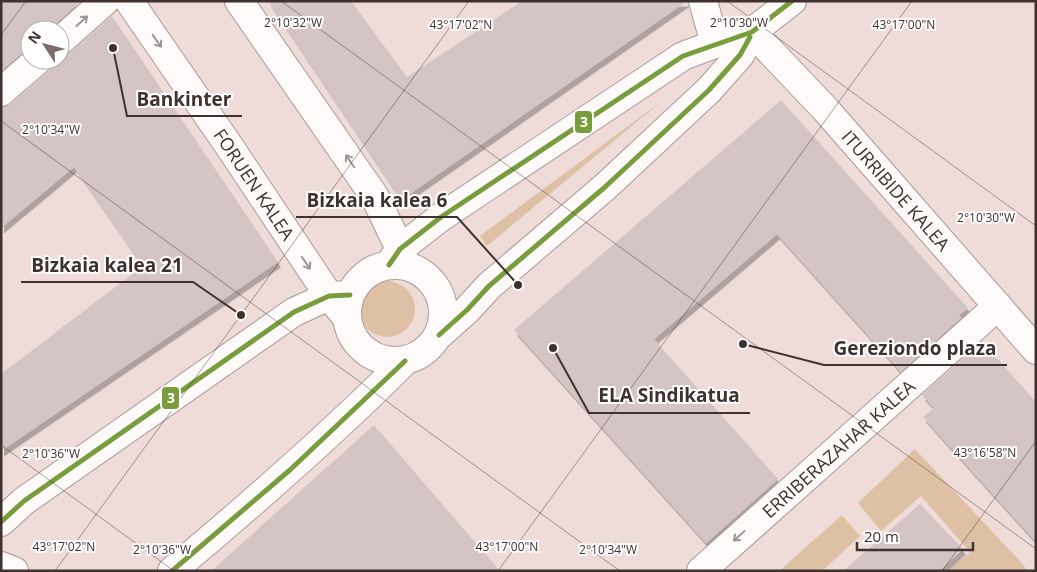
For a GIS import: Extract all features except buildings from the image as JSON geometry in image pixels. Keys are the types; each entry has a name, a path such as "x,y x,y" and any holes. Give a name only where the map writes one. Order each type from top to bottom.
{"street":[{"path":"70,32 105,1"},
{"name":"FORUEN KALEA","path":"129,1 342,303"},
{"path":"239,1 375,197 398,260 431,280 439,293 444,306 443,321 439,335"},
{"path":"703,1 715,44"},
{"path":"1,522 24,501 294,312 342,303 359,281 372,270 398,260 441,217 683,56 752,32 792,1"},
{"path":"342,303 351,334 360,347 373,357 388,361 405,361 419,356 489,286 605,187 708,90 740,55 752,32"},
{"name":"ITURRIBIDE KALEA","path":"752,32 826,110 1036,350"},
{"path":"1,92 26,70"},
{"name":"ERRIBERAZAHAR KALEA","path":"701,571 998,306"},
{"path":"172,571 252,504 363,403 405,361"},
{"path":"1,566 14,571"}],"shaded area":[{"path":"662,101 487,246 480,236"},
{"path":"381,281 393,281 403,285 411,293 415,309 411,325 403,333 393,337 381,337 371,333 363,325 359,315 359,303 363,293 371,285"},
{"path":"915,449 1028,571 948,571 970,552 921,496 881,531 858,503"},
{"path":"842,515 860,536 822,571 779,571"}],"transit line":[{"name":"3","path":"389,265 400,249 441,217 683,56 752,32 792,1"},
{"name":"3","path":"439,335 467,310 489,286 605,187 709,90 740,55 750,37"},
{"name":"3","path":"1,522 24,501 294,312 329,296 350,295"},
{"name":"3","path":"172,571 291,469 405,361"}],"place":[{"name":"Bankinter","path":"113,48"},
{"name":"Bizkaia kalea 6","path":"518,285"},
{"name":"Bizkaia kalea 21","path":"241,315"},
{"name":"Gereziondo plaza","path":"743,344"},
{"name":"ELA Sindikatua","path":"553,348"}]}
